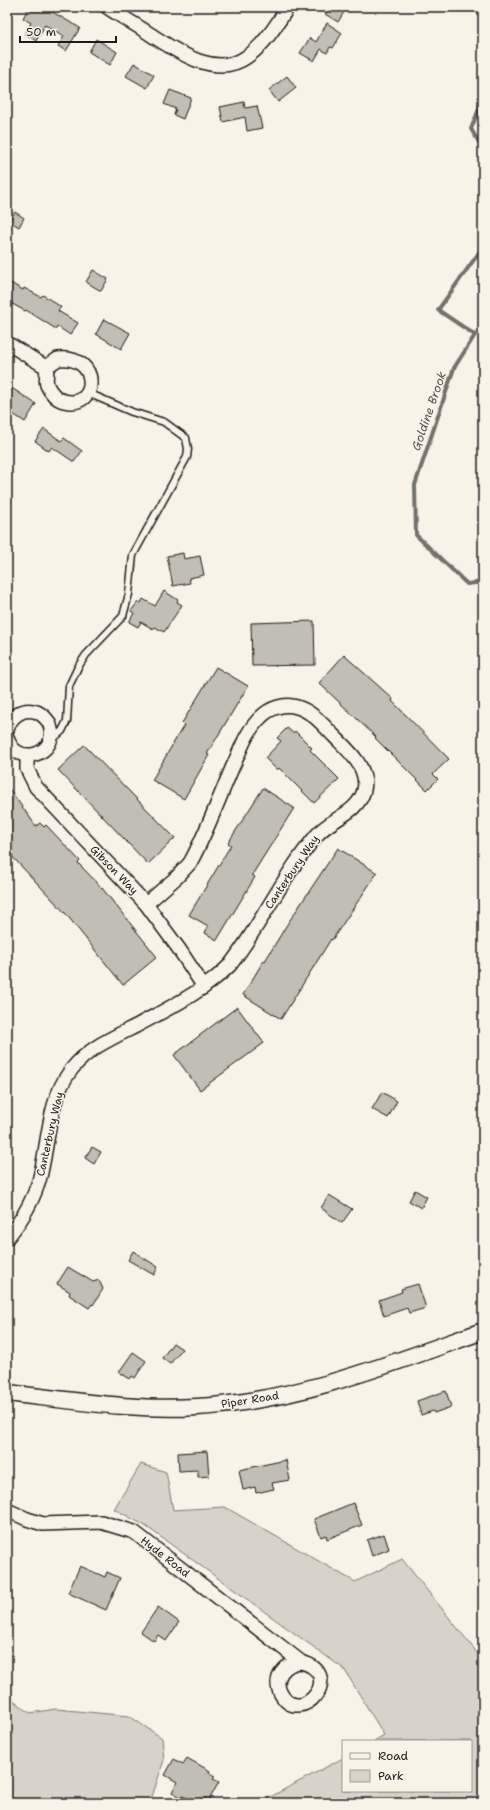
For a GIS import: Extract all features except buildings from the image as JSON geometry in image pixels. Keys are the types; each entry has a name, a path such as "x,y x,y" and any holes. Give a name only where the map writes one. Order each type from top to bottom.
{"street":[{"path":"107,7 185,56 204,63 223,65 240,61 249,56 270,34 288,7"},
{"path":"7,343 46,367"},
{"path":"58,359 68,359 79,363 87,370 91,379 88,393 81,399 72,402 62,401 55,397 46,384 46,367 58,359"},
{"name":"Canterbury Way","path":"7,1238 24,1213 35,1193 42,1171 57,1094 72,1068 99,1045 174,1006 204,987 221,974 234,960 300,857 318,834 345,815 358,803 365,784 362,770 354,756 315,718 299,708 281,706 265,713 252,726 245,740 190,863 177,877 146,904"},
{"path":"7,730 10,722 17,714 28,711 42,715 49,723 51,734 49,743 41,752 27,755 20,754 14,749 7,737"},
{"name":"Gibson Way","path":"27,755 27,769 36,787 146,904 179,949 204,987"},
{"name":"Piper Road","path":"7,1393 95,1403 164,1407 195,1407 230,1404 279,1396 328,1384 483,1331"},
{"name":"Hyde Road","path":"7,1510 43,1524 101,1522 134,1532 301,1662"}],"lane":[{"path":"49,743 62,731 67,720 70,686 78,667 86,655 123,616 129,594 133,555 187,458 188,449 186,438 164,422 132,412 88,393"}],"green space":[{"path":"141,1464 166,1472 173,1510 225,1507 355,1582 402,1559 483,1660 483,1803 259,1803 342,1759 342,1792 472,1792 472,1740 376,1740 384,1735 344,1669 144,1525 114,1509"},
{"path":"7,1695 30,1713 56,1709 129,1716 162,1738 164,1760 150,1803 7,1803"}],"waterway":[{"name":"Goldine Brook","path":"476,7 481,12 483,43"},
{"name":"Goldine Brook","path":"483,99 471,129 483,149"},
{"name":"Goldine Brook","path":"483,247 438,310 475,335 454,368 415,485 416,535 467,584 483,582"}]}
